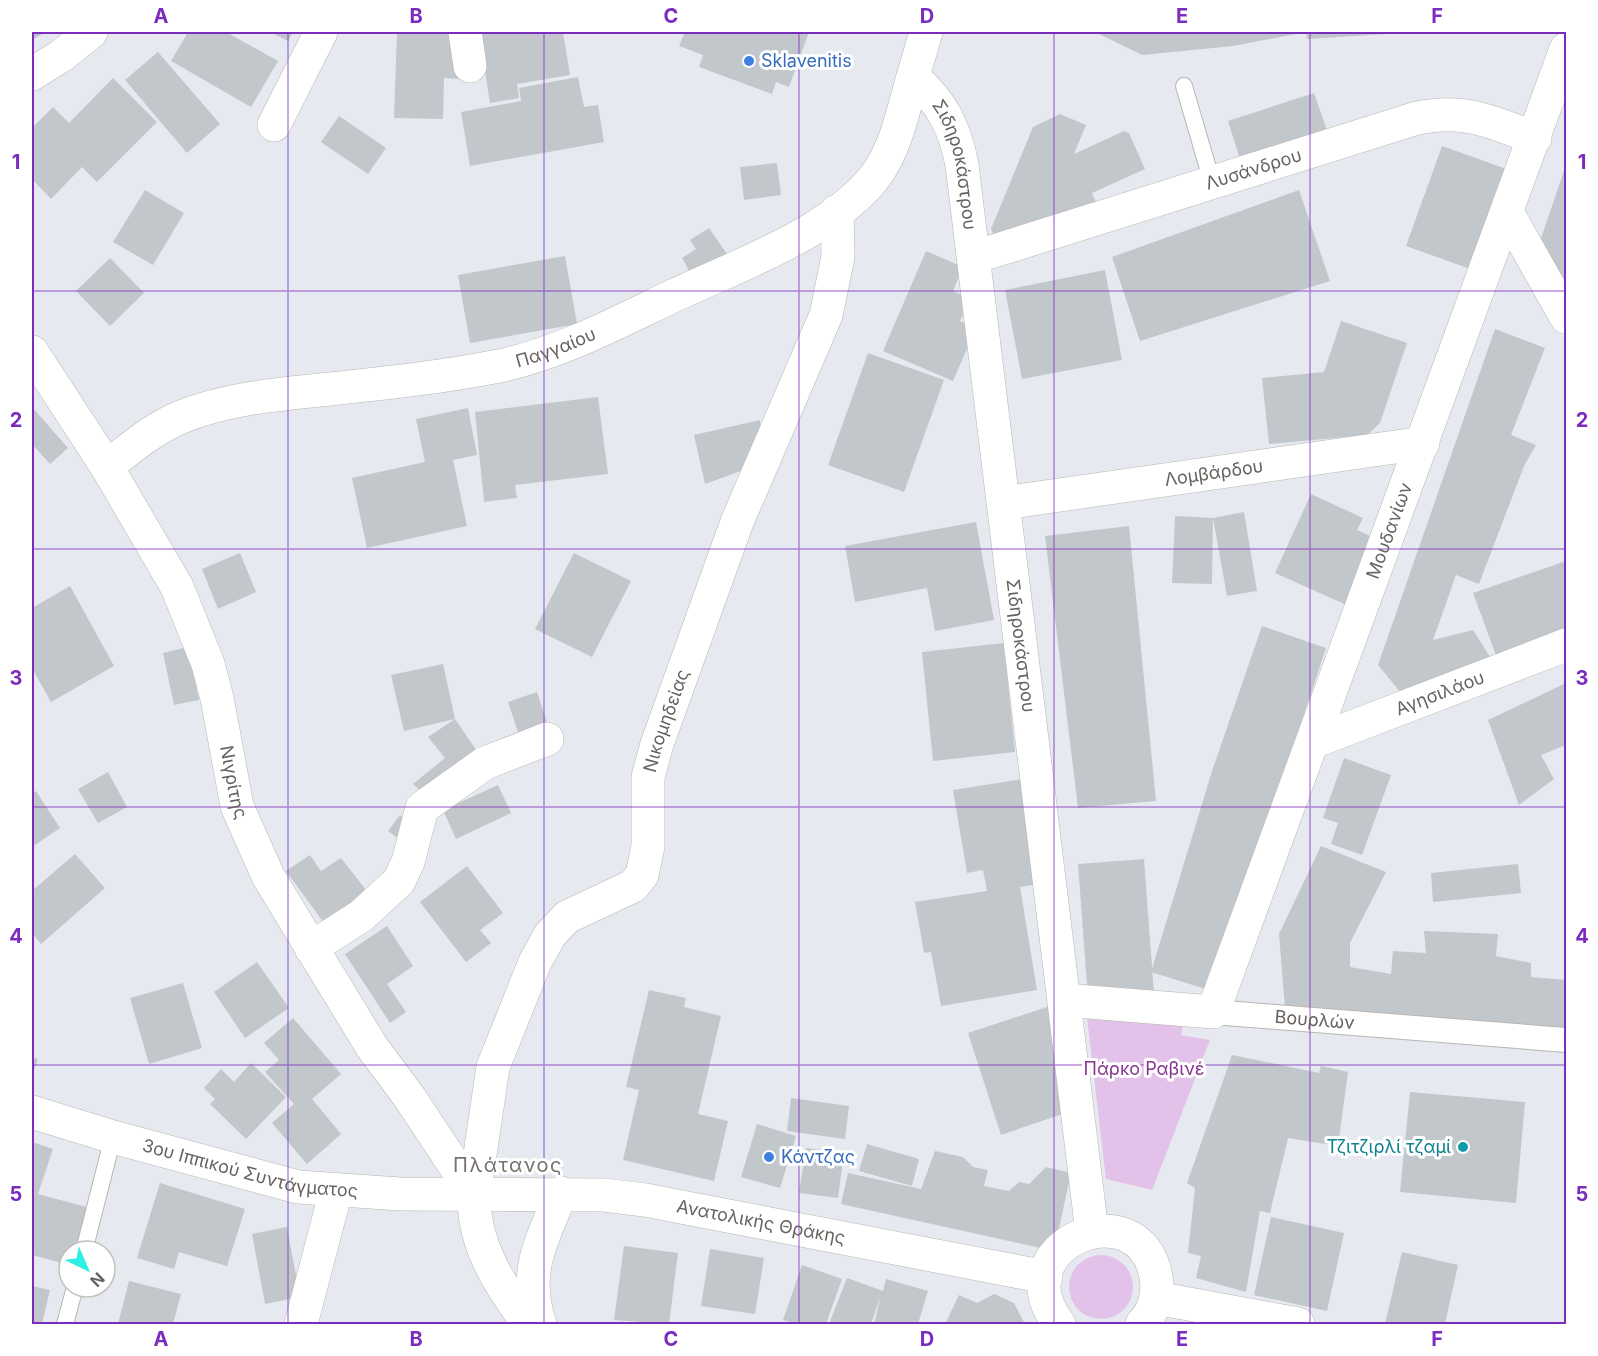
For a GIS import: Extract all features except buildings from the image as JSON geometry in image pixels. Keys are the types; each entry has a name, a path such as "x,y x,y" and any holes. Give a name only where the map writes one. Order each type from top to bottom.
{"street":[{"path":"32,74 61,56 91,32"},
{"path":"274,125 321,32"},
{"path":"465,32 470,66"},
{"path":"914,76 926,32"},
{"name":"Μουδανίων","path":"1213,1012 1508,214 1566,49"},
{"name":"Παγγαίου","path":"107,467 155,430 181,417 208,408 268,396 416,380 501,366 541,355 749,261 798,236 837,211 874,178 894,140 914,76"},
{"name":"Σιδηροκάστρου","path":"914,76 931,92 946,112 954,129 962,165 1092,1232"},
{"name":"Λυσάνδρου","path":"975,257 1417,117 1437,114 1475,116 1535,138"},
{"name":"Νικομηδείας","path":"529,1324 509,1296 485,1254 476,1228 474,1195 493,1067 539,954 554,929 567,917 633,886 644,869 648,846 648,777 657,744 737,522 826,315 838,258 837,211"},
{"path":"1508,214 1566,317"},
{"name":"Νιγρίτης","path":"32,352 107,467 163,559 191,618 217,698 237,806 267,876 372,1047 410,1098 474,1195"},
{"name":"Λομβάρδου","path":"1004,503 1423,443"},
{"name":"Αγησιλάου","path":"1313,742 1566,645"},
{"path":"311,948 361,916 399,881 408,862 422,808 485,763 547,739"},
{"name":"Βουρλών","path":"1064,1000 1566,1040"},
{"name":"3ου Ιππικού Συντάγματος","path":"32,1112 113,1137 298,1186 336,1191 474,1195"},
{"path":"301,1324 336,1191"},
{"path":"540,1324 532,1293 533,1269 538,1248 561,1193"},
{"name":"Ανατολικής Θράκης","path":"474,1195 604,1194 1046,1277"},
{"path":"1059,1324 1047,1302 1046,1277 1052,1259 1062,1246 1076,1237 1092,1232 1118,1233 1145,1251 1155,1269 1149,1311 1298,1324"}],"lane":[{"path":"1184,86 1212,182"},
{"path":"87,1239 113,1137"},
{"path":"65,1324 72,1299"}],"green space":[{"name":"Πάρκο Ραβινέ","path":"1087,1018 1183,1025 1181,1035 1210,1040 1152,1190 1106,1179"},
{"path":"1101,1255 1113,1257 1124,1264 1131,1275 1133,1287 1131,1299 1124,1310 1113,1317 1101,1319 1089,1317 1078,1310 1071,1299 1069,1287 1071,1275 1078,1264 1089,1257"}],"place":[{"name":"Sklavenitis","path":"749,61"},
{"name":"Τζιτζιρλί τζαμί","path":"1463,1147"},
{"name":"Κάντζας","path":"769,1157"}],"district":[{"name":"Πλάτανος","path":"508,1165"}]}
